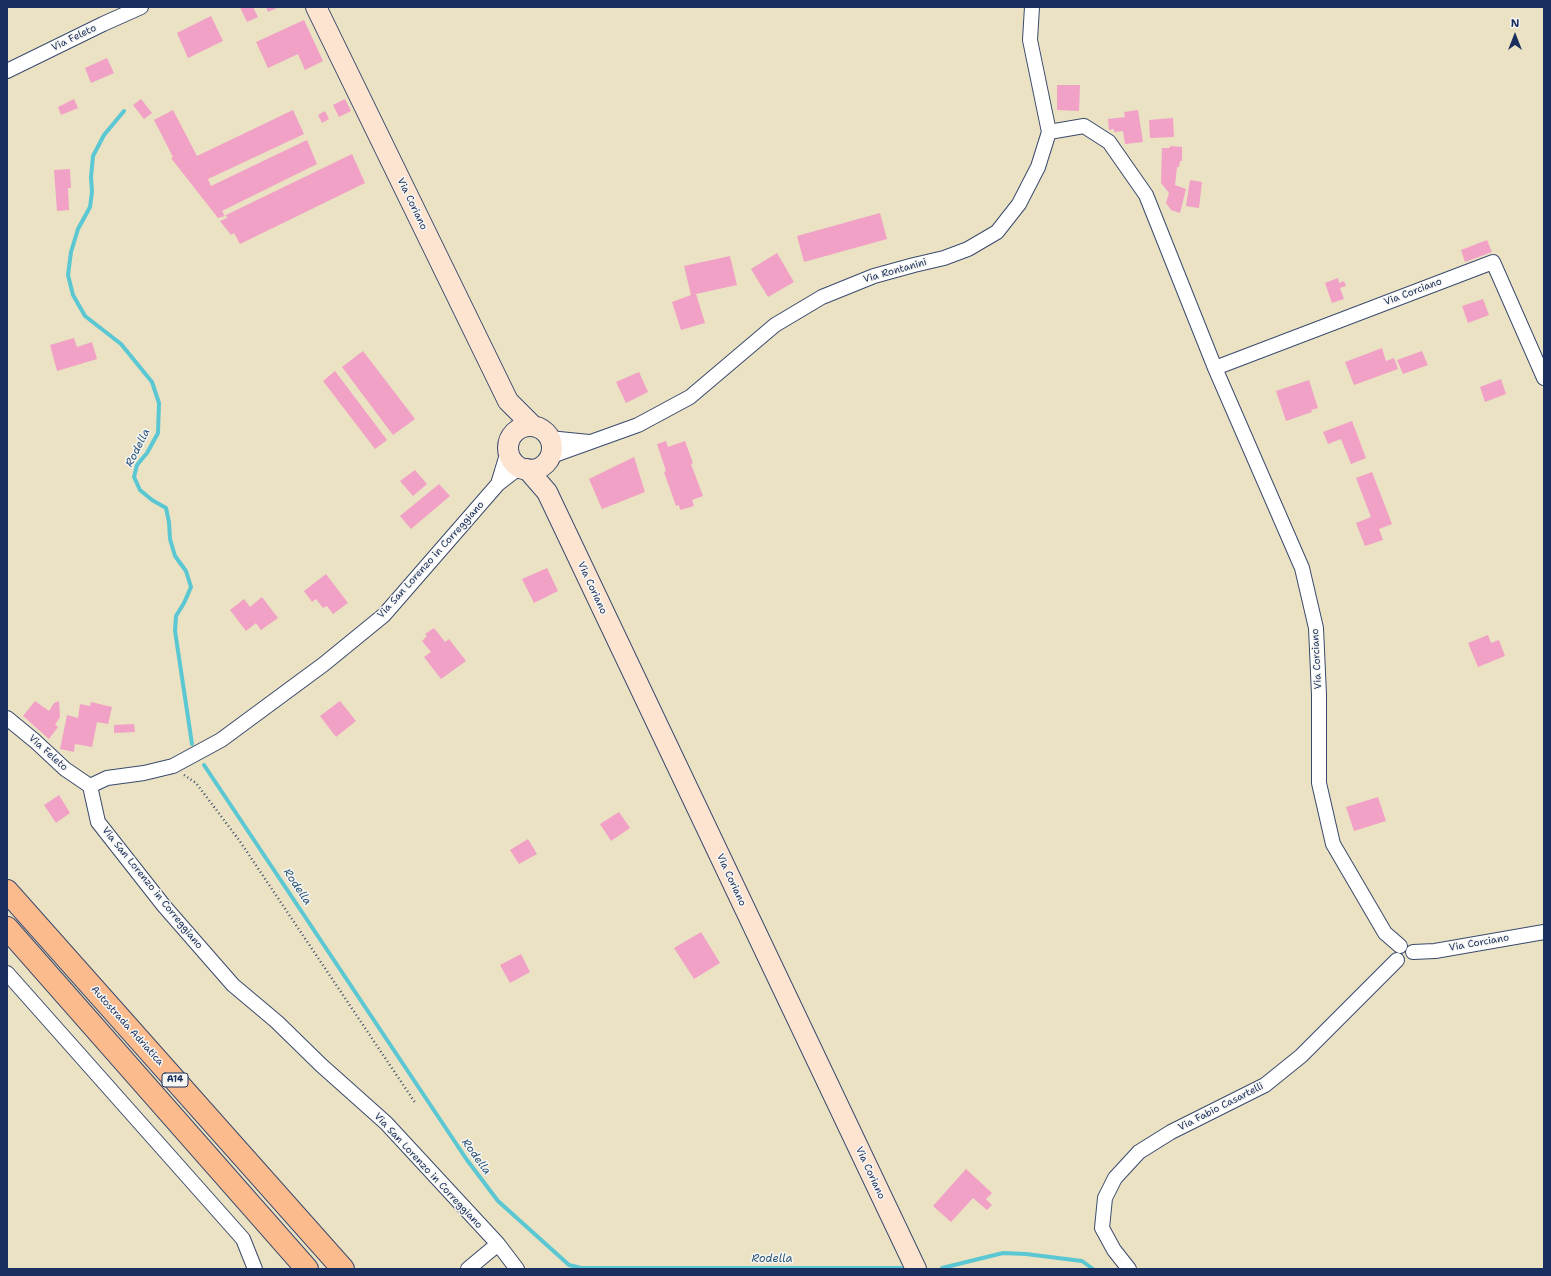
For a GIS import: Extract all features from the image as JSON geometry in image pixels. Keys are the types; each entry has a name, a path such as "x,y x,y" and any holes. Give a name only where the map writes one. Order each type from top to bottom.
{"highway":[{"name":"Autostrada Adriatica","path":"7,891 343,1269"},
{"name":"A14","path":"7,928 307,1269"}],"main road":[{"name":"Via Coriano","path":"316,7 508,401 533,426"},
{"name":"Via Coriano","path":"508,401 509,445"},
{"path":"533,426 545,432 549,438 552,451 547,460 533,469 523,468 514,463 510,458 509,445 519,428 533,426"},
{"name":"Via Coriano","path":"547,460 547,492"},
{"name":"Via Coriano","path":"523,468 547,492 916,1269"}],"street":[{"name":"Via Feleto","path":"7,71 141,7"},
{"name":"Via Rontanini","path":"547,460 638,425 690,397 775,325 822,297 874,276 944,258 968,249 998,232 1019,204 1038,167 1048,132 1030,40 1032,7"},
{"name":"Via Corciano","path":"1048,132 1084,126 1109,142 1146,195 1215,368 1302,568 1316,628 1319,695 1318,783 1333,844 1367,904 1385,933 1400,946 1408,946 1413,952 1435,951 1544,932"},
{"name":"Via Corciano","path":"1215,368 1493,262 1544,378"},
{"name":"Via Rontanini","path":"549,438 593,442"},
{"name":"Via San Lorenzo in Correggiano","path":"498,484 509,445"},
{"name":"Via San Lorenzo in Correggiano","path":"517,1269 498,1244 386,1123 228,979 164,906 98,822 90,786 107,778 144,773 169,767 221,740 324,664 384,615 498,484 523,468"},
{"name":"Via Feleto","path":"7,718 35,741 65,769 90,786"},
{"path":"1400,946 1395,952 1397,960 1401,963 1409,962 1414,956 1413,952"},
{"name":"Via Fabio Casartelli","path":"1129,1269 1114,1250 1102,1228 1104,1198 1115,1178 1139,1152 1145,1148 1171,1132 1265,1085 1301,1056 1397,960"},
{"path":"7,973 243,1239 255,1269"},
{"path":"468,1269 498,1244"}],"path":[{"path":"169,767 196,783 238,840 416,1104"}],"building":[{"path":"240,7 253,7 258,17 247,22"},
{"path":"266,7 279,7 268,12"},
{"path":"211,16 223,41 188,58 177,33"},
{"path":"304,20 323,61 305,70 298,54 268,68 256,42"},
{"path":"107,58 114,73 91,83 85,68"},
{"path":"1057,85 1080,85 1079,111 1057,110"},
{"path":"74,99 78,108 61,115 58,107"},
{"path":"141,99 152,113 144,119 133,105"},
{"path":"345,99 351,111 339,117 333,105"},
{"path":"173,110 197,156 293,110 304,134 208,179 211,186 307,140 317,164 222,211 225,216 218,218 171,158 173,157 154,120"},
{"path":"1138,110 1143,142 1125,144 1123,131 1114,132 1114,129 1109,130 1108,119 1125,117 1124,112"},
{"path":"325,111 329,119 322,123 318,115"},
{"path":"1173,118 1174,137 1150,138 1149,120"},
{"path":"1170,146 1182,147 1182,161 1180,161 1179,167 1177,167 1175,185 1186,189 1180,213 1171,210 1166,203 1169,193 1161,183 1162,148 1170,148"},
{"path":"352,154 365,183 240,244 234,233 231,235 220,221 227,218 226,215"},
{"path":"70,169 71,188 68,188 69,210 57,211 54,170"},
{"path":"1190,180 1202,182 1199,208 1186,206"},
{"path":"880,213 887,239 804,262 797,236"},
{"path":"1487,240 1492,252 1465,262 1461,250"},
{"path":"777,253 794,282 768,297 751,269"},
{"path":"730,256 737,285 696,294 705,323 681,330 672,302 691,295 684,266"},
{"path":"1338,278 1339,283 1344,281 1346,286 1340,288 1344,299 1332,303 1325,283"},
{"path":"1483,299 1489,315 1468,323 1462,306"},
{"path":"74,338 77,347 92,342 97,359 57,371 50,345"},
{"path":"1382,348 1386,361 1394,358 1398,369 1354,385 1345,362"},
{"path":"363,351 415,419 393,435 342,367"},
{"path":"1422,351 1428,365 1403,374 1397,360"},
{"path":"335,371 387,440 375,449 323,381"},
{"path":"639,372 648,392 626,403 616,382"},
{"path":"1501,379 1506,394 1485,402 1480,387"},
{"path":"1309,380 1318,408 1311,410 1312,412 1286,421 1276,391"},
{"path":"1352,421 1366,458 1351,464 1341,439 1328,444 1323,432"},
{"path":"666,441 668,447 685,441 693,463 691,464 703,496 692,500 694,506 680,510 679,505 676,506 664,472 666,471 657,444"},
{"path":"634,457 645,492 602,509 589,479"},
{"path":"415,470 427,484 413,496 400,481"},
{"path":"1372,472 1392,524 1379,529 1383,540 1365,546 1356,523 1371,517 1356,478"},
{"path":"439,484 450,496 411,529 400,516"},
{"path":"547,568 558,591 534,603 522,579"},
{"path":"326,574 348,603 333,614 327,606 323,608 316,599 312,602 304,591"},
{"path":"262,597 278,618 261,630 256,623 246,631 230,610 244,599 250,607"},
{"path":"434,628 445,642 449,639 466,661 441,679 424,657 431,652 422,641 427,636 425,634"},
{"path":"1488,635 1491,643 1499,640 1505,656 1478,667 1468,643"},
{"path":"35,701 49,711 54,703 59,701 60,717 55,725 58,727 49,739 23,716"},
{"path":"340,701 356,721 336,737 320,716"},
{"path":"91,702 112,707 108,724 97,722 92,747 75,744 74,752 60,749 67,715 78,718 80,704 90,706"},
{"path":"134,724 135,732 114,733 114,725"},
{"path":"59,795 70,813 56,823 44,805"},
{"path":"1378,797 1386,821 1354,831 1346,807"},
{"path":"619,812 630,828 611,841 600,824"},
{"path":"528,839 537,854 519,864 510,850"},
{"path":"701,932 720,963 694,979 674,948"},
{"path":"521,954 530,972 510,983 500,965"},
{"path":"966,1169 992,1193 986,1199 992,1205 987,1210 973,1198 951,1222 933,1206"}],"waterway":[{"name":"Rodella","path":"124,111 104,135 93,156 90,207 78,229 71,252 68,275 73,295 85,316 121,344 152,382 159,403 158,433 147,453 137,465 134,477 140,490 152,500 166,508 170,539 175,556 186,571 191,587 176,616 175,631 192,744"},
{"name":"Rodella","path":"204,765 467,1160 498,1201 569,1265 581,1268 901,1268"},
{"name":"Rodella","path":"942,1268 1003,1253 1026,1254 1082,1261 1093,1269"}]}
